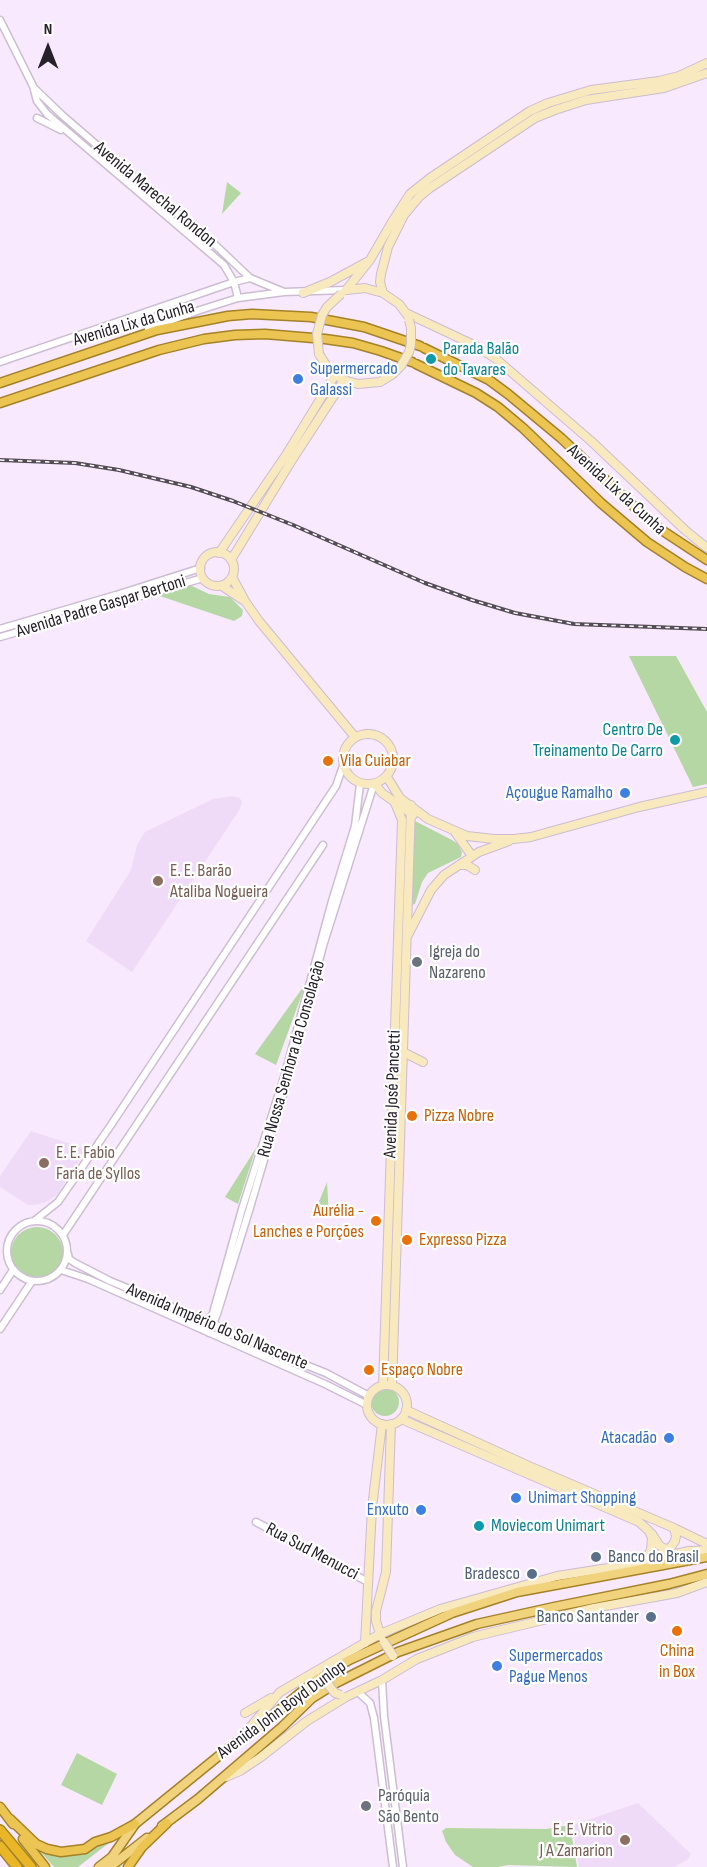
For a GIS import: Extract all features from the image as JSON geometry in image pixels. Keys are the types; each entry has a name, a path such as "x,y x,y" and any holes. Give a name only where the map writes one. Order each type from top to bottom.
{"highway":[{"name":"Avenida Lix da Cunha","path":"0,383 124,340 191,322 236,316 276,315 311,317 364,327 422,347 483,377 508,394 561,438 643,515 707,560"},
{"name":"Avenida Lix da Cunha","path":"0,403 159,350 204,339 235,335 275,335 334,340 381,351 414,363 476,393 498,407 612,513 647,542 707,579"},
{"path":"0,1807 36,1844 61,1852 85,1849 135,1824"},
{"path":"10,1819 45,1867"},
{"path":"128,1867 142,1847 167,1823"},
{"path":"0,1830 31,1867"},
{"path":"0,1846 17,1867"}],"main road":[{"path":"344,292 365,288 383,293 399,304 408,317 411,328 409,352 401,366 387,378 373,384 358,384 335,375 319,354 318,325 327,307 344,292 370,260 410,194 530,111 548,103 591,90 659,81 707,63"},
{"path":"383,293 380,282 388,247 404,215 419,197 430,189 536,118 555,110 586,100 664,88 707,73"},
{"path":"303,293 330,282 370,260"},
{"path":"408,317 472,344 495,358 591,441 707,548"},
{"path":"219,553 286,455 335,375"},
{"path":"231,560 344,380"},
{"path":"222,585 232,577 234,570 231,560 219,553 207,556 201,568 203,578 213,585 222,585 245,601"},
{"path":"232,577 245,601 294,665 355,737"},
{"path":"371,734 386,741 391,748 394,763 387,777 375,784 360,784 349,777 343,766 344,750 355,737 371,734"},
{"path":"387,777 395,792 411,809"},
{"path":"375,784 395,803 455,832 479,838 514,839 531,837 639,807 707,792"},
{"name":"Avenida José Pancetti","path":"383,1385 402,820 395,803"},
{"name":"Avenida José Pancetti","path":"392,1386 411,809"},
{"path":"455,832 472,856"},
{"path":"407,936 431,890 444,874 479,852 514,839"},
{"path":"458,865 467,865 475,870"},
{"path":"403,1052 423,1062"},
{"path":"401,1419 406,1410 405,1396 392,1386 383,1385 374,1390 369,1396 367,1405 371,1417 386,1424 401,1419 639,1522 663,1548 671,1547 675,1541 674,1528"},
{"path":"406,1410 707,1544"},
{"path":"365,1643 372,1508 386,1424"},
{"path":"385,1678 392,1670 393,1656 380,1634 376,1611 386,1572 386,1424"},
{"path":"646,1559 651,1550 651,1533"},
{"path":"246,1713 380,1634 452,1605 557,1576 615,1567 688,1551 707,1550"},
{"name":"Avenida John Boyd Dunlop","path":"99,1867 112,1857 135,1824 226,1750 316,1680 368,1651 452,1613 517,1592 707,1557"},
{"name":"Avenida John Boyd Dunlop","path":"110,1867 198,1799 282,1727 312,1698 336,1683 398,1652 477,1624 707,1574"},
{"path":"217,1782 240,1771 307,1720 417,1659 473,1637 585,1610 677,1593 707,1582"},
{"path":"333,1660 327,1676 329,1686 335,1693 341,1695 358,1692"},
{"path":"226,1750 251,1727 280,1692"}],"street":[{"name":"Avenida Marechal Rondon","path":"0,20 33,86 37,101 47,114 224,265 234,282 238,298"},
{"name":"Avenida Marechal Rondon","path":"33,86 93,143 209,238 250,278 284,292"},
{"path":"37,118 69,133"},
{"path":"88,150 93,143"},
{"path":"151,204 157,197"},
{"path":"0,362 250,278"},
{"path":"124,340 200,309 238,298 284,292 344,292"},
{"name":"Avenida Padre Gaspar Bertoni","path":"0,629 201,568"},
{"name":"Avenida Padre Gaspar Bertoni","path":"0,637 203,578"},
{"path":"34,1221 50,1224 63,1235 67,1244 68,1254 61,1270 48,1280 32,1281 20,1277 13,1270 7,1254 9,1239 18,1227 34,1221 58,1202 336,786 343,766"},
{"name":"Rua Nossa Senhora da Consolação","path":"211,1323 265,1133 285,1074 332,901 347,856 355,826 360,784"},
{"name":"Rua Nossa Senhora da Consolação","path":"206,1331 211,1323 289,1075 323,946 375,784"},
{"path":"63,1235 323,845"},
{"name":"Avenida Império do Sol Nascente","path":"68,1254 69,1259 75,1263 110,1281 326,1374 369,1396"},
{"path":"0,1290 13,1270"},
{"name":"Avenida Império do Sol Nascente","path":"61,1270 206,1331 367,1405"},
{"path":"0,1329 32,1281"},
{"name":"Rua Sud Menucci","path":"256,1522 368,1582"},
{"path":"385,1678 384,1716 403,1867"},
{"path":"358,1692 370,1703 374,1718 393,1867"}],"shaded area":[{"name":"E. E. Barão Ataliba Nogueira","path":"232,796 240,798 242,802 240,809 132,972 86,941 131,870 137,845 145,832 213,799"},
{"name":"E. E. Fabio Faria de Syllos","path":"31,1131 87,1149 57,1195 44,1203 28,1205 0,1187 0,1176"},
{"name":"E. E. Vitrio J A Zamarion","path":"638,1803 691,1854 687,1860 674,1867 579,1867 572,1825"}],"green space":[{"path":"227,182 241,193 222,214"},
{"path":"178,586 192,586 209,594 230,597 243,610 242,616 234,621 157,595 158,591"},
{"path":"629,656 676,656 707,712 707,784 693,787"},
{"path":"415,821 452,840 458,844 462,852 461,857 428,873 422,882 415,904 411,905 413,823"},
{"path":"306,983 276,1065 255,1054"},
{"path":"256,1148 238,1204 225,1197"},
{"path":"327,1182 329,1216 314,1214"},
{"path":"32,1227 42,1227 51,1231 59,1239 63,1253 59,1267 51,1275 42,1279 32,1279 23,1275 15,1267 11,1258 11,1248 15,1239 23,1231"},
{"path":"385,1388 395,1392 399,1402 395,1412 385,1416 375,1412 371,1402 375,1392"},
{"path":"77,1753 117,1774 102,1805 61,1785"},
{"path":"570,1825 577,1867 508,1865 473,1867 455,1855 442,1831 446,1828 546,1829"},
{"path":"114,1839 78,1867 54,1867 38,1849 49,1852"}],"railway":[{"path":"0,460 75,463 119,470 191,487 293,525 425,583 515,613 574,624 707,629"}],"place":[{"name":"Parada Balão do Tavares","path":"431,359"},
{"name":"Supermercado Galassi","path":"298,379"},
{"name":"Centro De Treinamento De Carro","path":"675,740"},
{"name":"Vila Cuiabar","path":"328,761"},
{"name":"Açougue Ramalho","path":"625,793"},
{"name":"E. E. Barão Ataliba Nogueira","path":"158,881"},
{"name":"Igreja do Nazareno","path":"417,962"},
{"name":"Pizza Nobre","path":"412,1116"},
{"name":"E. E. Fabio Faria de Syllos","path":"44,1163"},
{"name":"Aurélia - Lanches e Porções","path":"376,1221"},
{"name":"Expresso Pizza","path":"407,1240"},
{"name":"Espaço Nobre","path":"369,1370"},
{"name":"Atacadão","path":"669,1438"},
{"name":"Unimart Shopping","path":"516,1498"},
{"name":"Enxuto","path":"421,1510"},
{"name":"Moviecom Unimart","path":"479,1526"},
{"name":"Banco do Brasil","path":"596,1557"},
{"name":"Bradesco","path":"532,1574"},
{"name":"Banco Santander","path":"651,1617"},
{"name":"China in Box","path":"677,1631"},
{"name":"Supermercados Pague Menos","path":"497,1666"},
{"name":"Paróquia São Bento","path":"366,1806"},
{"name":"E. E. Vitrio J A Zamarion","path":"625,1840"}]}
